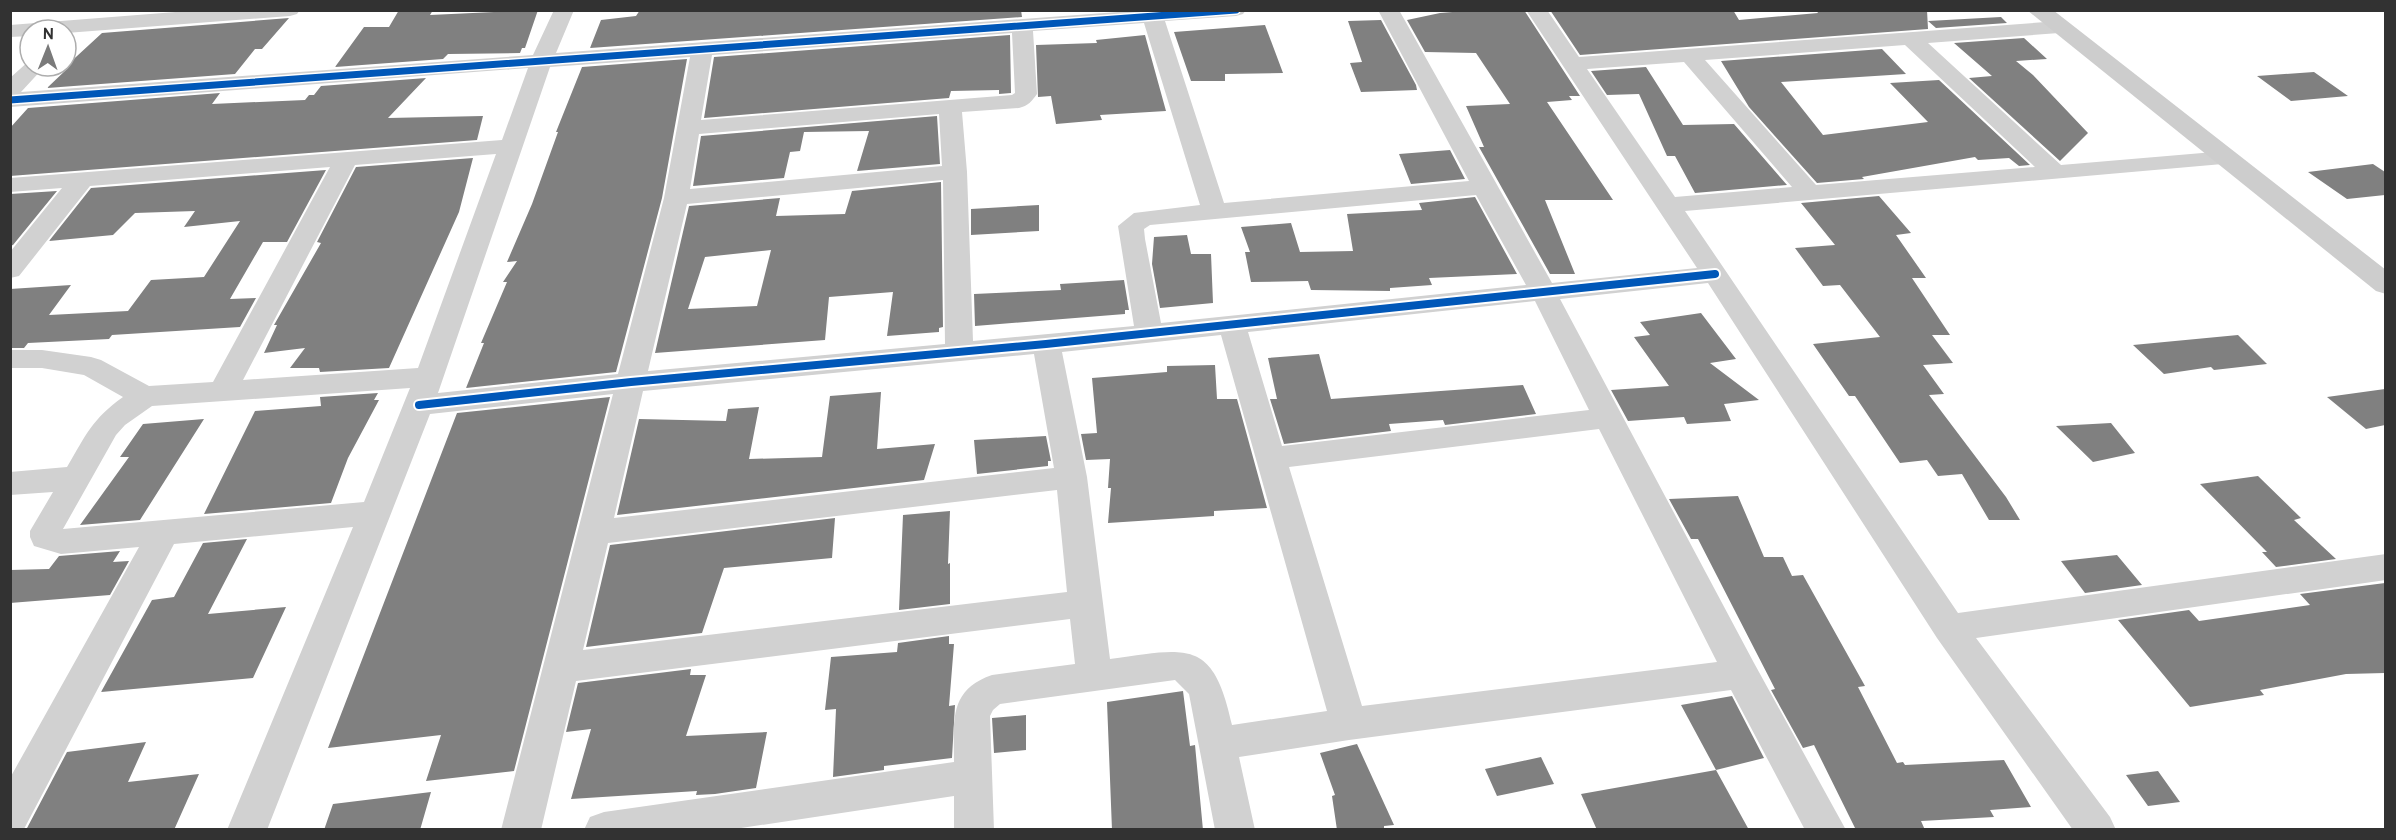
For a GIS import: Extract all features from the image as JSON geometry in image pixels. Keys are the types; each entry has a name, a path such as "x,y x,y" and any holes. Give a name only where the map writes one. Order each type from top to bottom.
{"street":[{"path":"78,28 221,13 290,10"},
{"path":"247,830 419,405 542,60 564,10"},
{"path":"10,100 1022,26 1059,17 1153,17 1236,10"},
{"path":"1388,10 1484,188 1544,292 1741,674 1826,830"},
{"path":"1536,10 1715,274 1949,628 2096,830"},
{"path":"2038,10 2385,285"},
{"path":"1153,17 1214,211"},
{"path":"688,128 1014,102 1025,98 1022,26"},
{"path":"1572,64 2059,27"},
{"path":"1909,37 2056,173"},
{"path":"521,830 676,198 702,49"},
{"path":"1690,56 1810,193"},
{"path":"10,91 22,78"},
{"path":"950,108 955,172 959,351"},
{"path":"10,185 512,146"},
{"path":"1667,205 2226,158"},
{"path":"222,391 346,160"},
{"path":"676,198 955,172"},
{"path":"10,270 82,180"},
{"path":"1149,334 1131,226 1143,218 1484,188"},
{"path":"419,405 631,382 1232,326 1715,274"},
{"path":"1232,326 1349,723"},
{"path":"1046,344 1071,477 1094,675"},
{"path":"10,359 42,359 91,367 145,396"},
{"path":"374,513 61,542 46,537 46,531 105,428 114,417 145,396 429,377"},
{"path":"1271,458 1607,418"},
{"path":"592,533 1071,477"},
{"path":"10,484 76,478"},
{"path":"10,816 163,533"},
{"path":"1949,628 2385,567"},
{"path":"559,668 1086,603"},
{"path":"974,830 972,716 978,700 992,690 1174,664 1188,668 1201,678 1207,694 1235,830"},
{"path":"1217,744 1349,723 1741,674"},
{"path":"604,830 972,777"}],"building":[{"path":"399,10 433,10 430,15 538,10 525,48 522,48 520,53 448,54 443,59 335,67 364,27 389,27"},
{"path":"640,10 1021,10 1022,17 590,48 601,20 636,16"},
{"path":"1524,10 1580,96 1569,96 1572,100 1547,102 1613,200 1545,200 1575,274 1550,274 1479,147 1484,147 1466,106 1510,104 1476,53 1425,52 1407,20 1440,13"},
{"path":"1550,10 1733,10 1739,20 1818,13 1816,10 1927,10 1928,29 1580,55"},
{"path":"2001,17 2007,23 1936,28 1928,21"},
{"path":"289,18 262,49 255,49 235,74 47,88 58,78 78,78 78,55 102,33"},
{"path":"1381,20 1417,90 1361,92 1350,63 1362,62 1348,21"},
{"path":"1265,25 1283,73 1225,74 1225,81 1191,81 1174,32"},
{"path":"1010,35 1011,93 999,94 999,90 951,91 949,98 704,118 714,57"},
{"path":"1145,35 1166,111 1100,115 1102,120 1056,124 1051,96 1038,97 1036,45 1097,43 1096,40"},
{"path":"2024,38 2047,59 2016,61 2033,75 2088,133 2060,161 1969,78 1992,76 1954,43"},
{"path":"1882,49 1906,74 1781,82 1823,135 1928,122 1890,83 1939,80 2030,165 2019,166 2009,158 1978,160 1975,157 1862,177 1864,179 1817,183 1749,107 1721,61"},
{"path":"687,59 662,198 616,372 466,388 484,343 481,343 507,282 503,282 517,261 507,262 532,204 558,132 556,132 582,67"},
{"path":"1646,67 1683,125 1734,124 1787,185 1695,193 1675,156 1667,156 1639,94 1607,95 1591,71"},
{"path":"2314,72 2348,96 2291,101 2257,76"},
{"path":"426,78 388,118 483,116 477,140 10,176 10,128 28,108 220,93 212,104 305,100 309,95 314,95 321,86"},
{"path":"937,116 940,164 857,171 869,131 804,132 800,151 790,152 784,178 693,186 701,136"},
{"path":"1450,150 1465,179 1411,184 1399,154"},
{"path":"473,158 459,212 389,368 320,372 319,368 290,368 305,348 264,353 277,325 274,325 321,243 317,242 356,167"},
{"path":"2373,164 2385,172 2385,195 2347,199 2308,172"},
{"path":"326,170 287,242 263,242 230,299 256,298 240,327 112,335 109,339 28,343 24,348 10,348 10,289 71,285 49,315 128,311 151,280 204,277 240,221 184,227 195,211 135,213 113,235 49,241 91,188"},
{"path":"941,182 943,327 939,328 939,332 887,336 893,292 829,297 825,340 655,353 689,206 780,198 776,216 845,214 852,191","holes":["771,250 757,306 688,309 705,257"]},
{"path":"57,191 13,245 10,246 10,194"},
{"path":"1879,196 1911,233 1896,235 1926,278 1912,278 1950,335 1932,335 1953,363 1923,365 1944,394 1929,395 2006,497 2020,520 1989,520 1962,474 1938,476 1927,460 1900,463 1855,396 1849,396 1813,344 1880,337 1840,285 1823,286 1795,248 1835,245 1801,203"},
{"path":"1475,197 1517,274 1429,278 1432,285 1390,288 1390,291 1311,290 1308,281 1251,282 1245,252 1250,252 1241,227 1291,223 1300,252 1353,251 1347,214 1422,210 1419,203"},
{"path":"1039,205 1039,231 971,235 971,209"},
{"path":"1187,235 1191,254 1211,254 1213,303 1160,308 1152,264 1154,237"},
{"path":"1124,280 1129,310 1125,310 1125,314 975,326 974,294 1061,290 1060,284"},
{"path":"1701,313 1736,359 1710,363 1759,400 1724,404 1731,421 1687,424 1684,417 1628,421 1611,390 1669,386 1634,337 1650,335 1640,322"},
{"path":"2238,335 2267,364 2214,370 2211,367 2164,374 2133,345"},
{"path":"1319,354 1331,399 1523,385 1536,414 1445,425 1443,420 1389,424 1391,431 1284,444 1270,399 1277,399 1268,358"},
{"path":"1215,365 1217,399 1237,399 1267,508 1214,511 1214,516 1108,523 1111,488 1108,488 1110,459 1086,460 1081,434 1097,433 1092,378 1167,372 1167,366"},
{"path":"2385,389 2385,425 2366,429 2327,397"},
{"path":"881,392 877,449 935,444 924,480 617,515 639,419 726,421 728,409 759,407 749,459 822,457 830,396"},
{"path":"378,393 374,400 379,400 348,458 331,503 204,514 255,411 321,406 320,397"},
{"path":"610,397 514,771 426,781 441,735 328,748 457,413"},
{"path":"204,419 140,520 80,525 129,457 120,457 143,424"},
{"path":"2111,423 2135,453 2093,462 2056,426"},
{"path":"1046,436 1051,461 1048,461 1048,466 977,474 974,440"},
{"path":"2258,476 2301,518 2294,520 2336,559 2276,567 2262,552 2267,552 2200,484"},
{"path":"1738,496 1764,557 1783,557 1792,576 1803,575 1865,686 1858,687 1897,763 1903,762 1905,765 2004,760 2031,807 1990,810 1994,817 1921,821 1925,830 1856,830 1814,745 1803,748 1771,690 1775,689 1698,539 1691,539 1669,499"},
{"path":"950,511 948,564 950,563 950,604 899,610 903,515"},
{"path":"835,518 832,558 724,568 702,633 586,647 610,545"},
{"path":"247,539 208,614 286,607 253,678 101,692 152,600 174,597 203,543"},
{"path":"120,551 113,562 129,561 110,595 10,603 10,570 49,569 59,556"},
{"path":"2117,555 2142,585 2085,593 2061,561"},
{"path":"2385,583 2385,673 2346,674 2260,690 2264,695 2190,707 2118,620 2189,610 2199,621 2310,605 2300,594"},
{"path":"949,636 949,644 954,644 949,706 955,705 952,758 884,766 884,770 833,777 836,709 825,710 831,657 897,652 898,643"},
{"path":"691,669 690,675 706,675 686,736 767,732 756,788 715,794 696,795 697,791 571,799 591,729 566,732 578,683"},
{"path":"1183,691 1190,746 1195,745 1203,830 1112,830 1107,702"},
{"path":"1732,696 1764,758 1716,770 1681,705"},
{"path":"1026,715 1026,750 994,753 992,718"},
{"path":"146,742 128,782 199,774 174,830 26,830 67,752"},
{"path":"1357,744 1394,825 1384,826 1384,830 1337,830 1332,796 1335,795 1320,753"},
{"path":"1541,757 1554,784 1497,796 1485,769"},
{"path":"1716,770 1749,830 1597,830 1581,794"},
{"path":"2158,771 2180,802 2148,806 2126,775"},
{"path":"431,792 420,830 324,830 333,804"}],"cycle path":[{"path":"10,100 1236,10"},
{"path":"419,405 631,382 1046,344 1715,274"}]}
